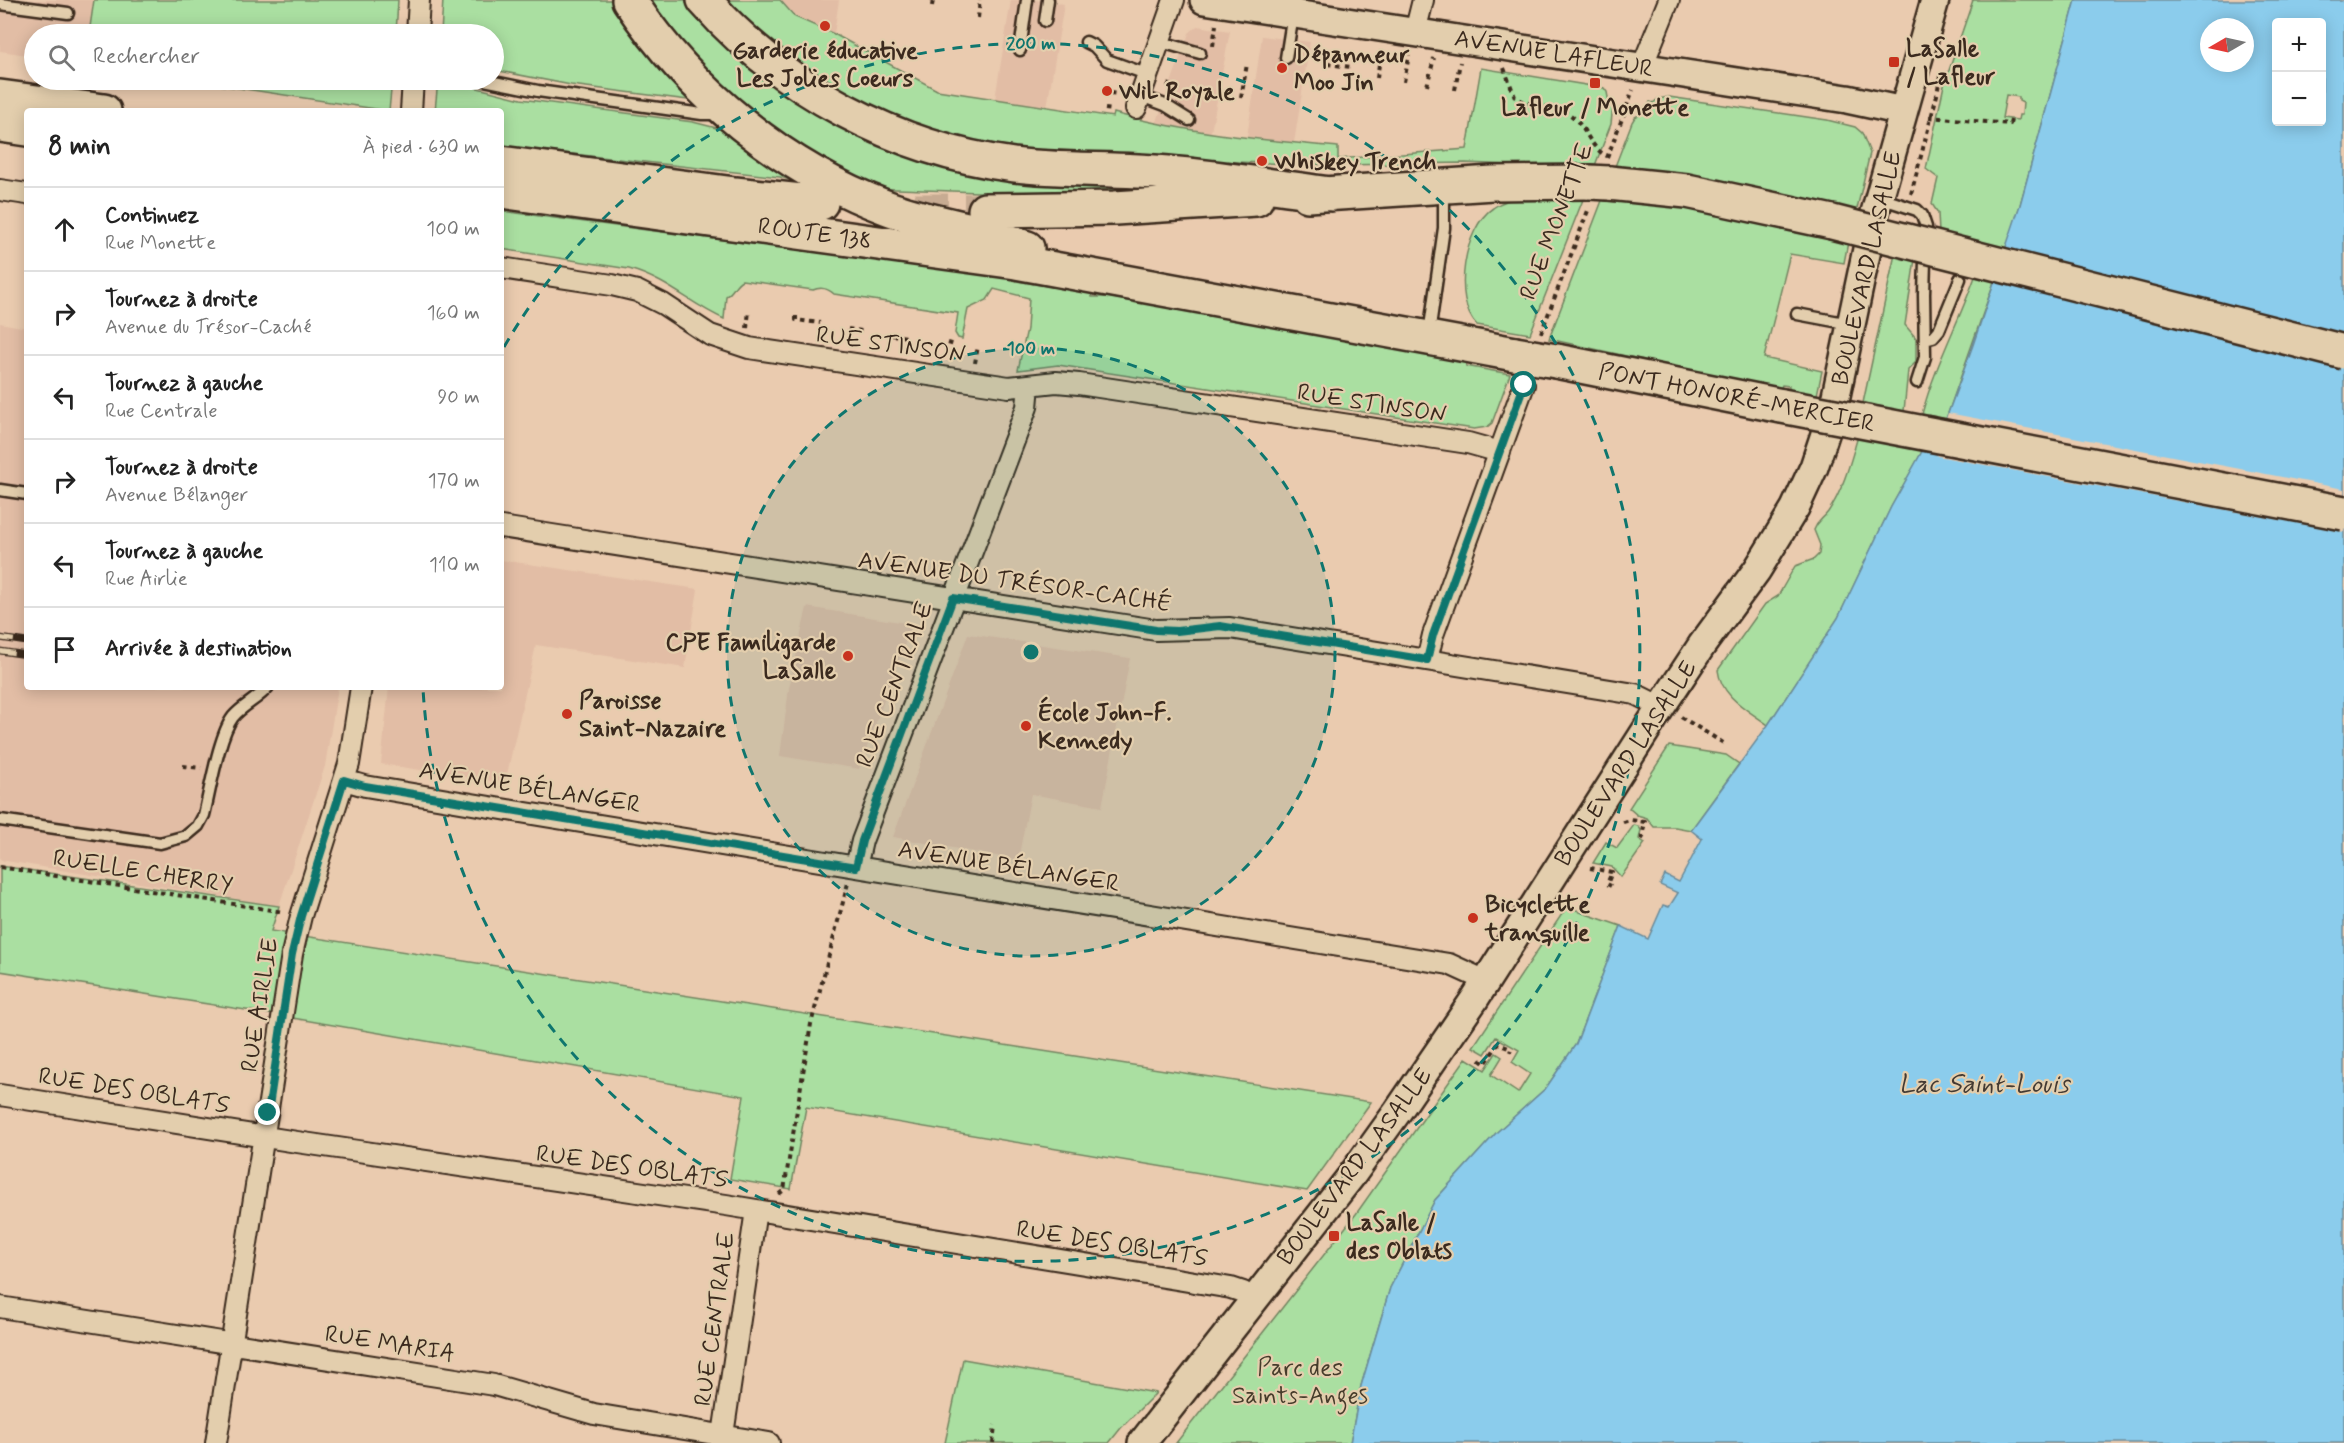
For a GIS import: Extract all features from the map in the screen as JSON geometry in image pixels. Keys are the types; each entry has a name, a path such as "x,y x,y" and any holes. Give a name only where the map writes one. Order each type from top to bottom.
{"highway":[{"path":"629,0 678,64 731,114 785,155 822,177 862,197 907,214 972,230 1129,281"},
{"path":"704,0 726,24 760,54 811,91 884,130 934,147 1012,165 1167,173 1330,194"},
{"path":"0,97 82,108"},
{"path":"0,125 24,129"},
{"name":"ROUTE 138","path":"504,163 821,203"},
{"path":"986,210 1115,208 1444,185 1600,178 1687,191 1832,222 2344,352"},
{"name":"ROUTE 138","path":"504,191 834,236 1129,281"},
{"name":"PONT HONORÉ-MERCIER","path":"1129,281 1428,337 1537,352 1782,406 2344,513"}],"main road":[{"name":"AVENUE LAFLEUR","path":"1204,0 1293,14 1412,43 1642,67 1847,99 1903,111"},
{"name":"BOULEVARD LASALLE","path":"1142,1443 1357,1168 1671,712 1702,645 1762,563 1799,499 1814,467 1833,410 1879,198 1935,0"}],"street":[{"path":"418,24 419,0"},
{"path":"1139,102 1174,0"},
{"path":"1412,43 1423,0"},
{"path":"1642,67 1669,0"},
{"path":"411,108 412,90"},
{"path":"0,190 24,194"},
{"name":"RUE STINSON","path":"504,268 637,291 663,304 710,335 749,348 990,385 1029,386 1056,381 1079,384 1468,443 1500,452"},
{"path":"1427,660 1433,635 1524,385"},
{"name":"RUE CENTRALE","path":"852,874 862,841 953,598 1027,407 1029,386"},
{"name":"AVENUE DU TRÉSOR-CACHÉ","path":"504,527 1156,630 1177,631 1220,626 1635,694 1671,712"},
{"name":"RUE AIRLIE","path":"216,1443 292,954 303,908 344,780 352,747 361,690"},
{"name":"AVENUE BÉLANGER","path":"344,780 365,786 852,874 1449,964 1486,981"},
{"name":"RUE DES OBLATS","path":"0,1095 264,1137 756,1210 1231,1288 1253,1299"},
{"name":"RUE CENTRALE","path":"723,1435 756,1210"},
{"name":"RUE MARIA","path":"0,1307 494,1385 594,1414 769,1443"}],"lane":[{"path":"1020,50 1027,0"},
{"path":"1045,21 1048,0"},
{"path":"0,4 68,13"},
{"path":"1286,58 1293,14"},
{"path":"1086,42 1094,46 1107,60 1149,75"},
{"path":"1161,42 1200,53"},
{"path":"504,84 702,114 731,114"},
{"path":"1139,102 1165,105 1189,120"},
{"path":"1428,337 1444,228 1444,185"},
{"path":"1879,198 1917,210 1925,221 1924,364 1917,382"},
{"path":"1925,339 1937,334 1960,279"},
{"path":"1797,314 1851,325"},
{"path":"0,490 24,494"},
{"path":"0,820 160,843 186,836 198,826 204,815 223,740 230,722 265,690"}],"path":[{"path":"932,6 933,0"},
{"path":"978,18 980,0"},
{"path":"1212,50 1216,25"},
{"path":"1404,82 1412,43"},
{"path":"1377,78 1382,51"},
{"path":"1427,86 1434,58"},
{"path":"1455,90 1460,62"},
{"path":"1241,98 1247,64"},
{"path":"1327,64 1351,67"},
{"path":"1337,71 1338,65"},
{"path":"1504,68 1515,97 1532,105 1563,111 1572,116 1581,126 1596,149 1600,178"},
{"name":"BOULEVARD LASALLE","path":"1911,194 1940,73"},
{"path":"1167,84 1179,90"},
{"name":"RUE MONETTE","path":"1537,352 1632,92"},
{"path":"1110,93 1118,94"},
{"path":"1105,109 1113,110"},
{"path":"1931,117 2010,124 2011,120"},
{"path":"1914,157 1921,159"},
{"path":"746,331 749,310"},
{"path":"796,316 796,320 820,323"},
{"path":"849,329 862,331"},
{"path":"892,335 908,338"},
{"path":"948,343 955,345"},
{"path":"974,367 978,346"},
{"path":"1671,712 1725,744"},
{"path":"183,766 192,767"},
{"path":"1623,822 1631,820 1645,822 1642,837 1647,840"},
{"name":"RUELLE CHERRY","path":"0,867 280,911"},
{"path":"1590,868 1612,872 1607,884 1611,886"},
{"path":"784,1190 811,1024 852,874"},
{"path":"1480,1060 1485,1064 1498,1044 1508,1046 1512,1049 1510,1052"},
{"path":"993,1443 995,1425"}],"shaded area":[{"path":"0,0 94,0 90,24 24,24 24,55 0,51"},
{"name":"Garderie éducative Les Jolies Coeurs","path":"780,0 839,0 834,34 795,17"},
{"path":"1011,0 1035,0 1064,4 1047,107 995,99"},
{"path":"1197,26 1230,31 1211,132 1156,124 1189,33"},
{"path":"1262,36 1310,42 1294,143 1247,137"},
{"path":"0,323 24,327 24,690 338,690 325,766 279,906 0,860"},
{"path":"504,560 698,589 685,668 536,645 505,783 381,764 389,690 504,690"},
{"name":"CPE Familigarde LaSalle","path":"807,607 912,624 859,769 780,756 789,688"},
{"name":"École John-F. Kennedy","path":"968,634 1130,658 1102,807 1031,794 1018,860 893,837"}],"green space":[{"path":"94,0 398,0 397,24 90,24"},
{"path":"443,0 618,0 696,101 571,85 504,72 504,24 442,24"},
{"path":"643,0 692,0 826,111 1161,188 1052,194 870,188 735,105"},
{"path":"722,0 780,0 795,17 834,34 937,90 1113,117 1114,113 1169,126 1225,135 1338,147 1338,159 1467,149 1481,68 1604,88 1609,103 1613,104 1611,124 1594,168 1465,163 1338,165 1051,157 938,138 811,77"},
{"path":"1973,0 2076,0 2006,251 1939,233 1938,213 1932,204 1938,178 1926,169 1944,85","holes":["2006,95 2019,97 2019,101 2023,103 2022,115 2019,115 2018,120 2002,118"]},
{"path":"252,90 391,90 389,108 369,108"},
{"path":"437,90 486,90 521,99 693,122 732,132 812,186 780,177 504,146 504,108 435,108"},
{"path":"1669,97 1827,120 1855,127 1862,133 1870,153 1856,213 1718,180 1614,169 1635,117 1646,111 1650,102"},
{"path":"1523,197 1584,197 1530,334 1477,325 1469,314 1463,282 1469,247 1483,217 1500,204"},
{"path":"1603,198 1669,204 1848,242 1844,263 1790,254 1764,358 1822,371 1817,395 1789,390 1789,386 1782,385 1780,390 1549,339"},
{"path":"504,211 1016,278 1017,281 1091,293 1092,297 1107,297 1466,358 1466,366 1510,374 1492,423 1487,427 1474,429 1058,365 1018,370 1027,329 1029,298 994,289 987,300 968,309 962,339 958,338 955,333 958,313 834,294 824,289 813,290 742,280 726,296 724,319 656,279 629,269 504,249"},
{"path":"1895,254 1915,259 1905,325 1916,338 1916,362 1908,370 1904,411 1863,403"},
{"path":"1976,274 1995,279 1946,419 1922,414 1927,396"},
{"path":"1858,436 1924,448 1891,507 1838,618 1768,725 1730,695 1720,680 1718,670 1765,604 1778,596 1795,566 1814,559 1819,554 1820,545 1814,530 1838,495"},
{"path":"1669,746 1726,755 1739,764 1691,830 1654,827 1647,818 1637,815 1629,808"},
{"path":"1634,825 1641,830 1639,839 1645,843 1621,877 1612,867 1593,863 1606,842 1617,848"},
{"path":"0,866 279,906 271,931 1371,1102 1307,1191 806,1107 791,1189 730,1179 744,1096 252,1011 0,971"},
{"name":"Parc des Saints-Anges","path":"1568,905 1580,912 1621,926 1576,1044 1546,1088 1497,1132 1435,1200 1390,1288 1361,1386 1350,1443 1176,1443 1356,1214 1466,1058 1485,1070 1496,1053 1502,1057 1491,1075 1518,1093 1530,1074 1512,1062 1519,1050 1496,1037 1485,1054 1473,1047"},
{"path":"963,1359 1156,1393 1109,1443 945,1443"}],"water":[{"name":"Lac Saint-Louis","path":"2076,0 2344,0 2344,1443 1350,1443 1361,1386 1390,1288 1435,1200 1497,1132 1546,1088 1576,1044 1621,926 1648,939 1663,905 1669,907 1678,893 1660,885 1665,875 1679,882 1702,839 1691,830 1768,725 1838,618 1891,507 1924,448 1935,449 2020,205"}],"pier":[{"path":"1948,413 2344,489 2344,532 1937,456 1932,446 1943,419 1946,419"}],"tunnel":[{"path":"915,210 985,210"}],"railway":[{"path":"0,638 24,642"},
{"path":"0,651 24,655"}],"place":[{"name":"Garderie éducative Les Jolies Coeurs","path":"825,26"},
{"name":"LaSalle / Lafleur","path":"1894,62"},
{"name":"Dépanneur Moo Jin","path":"1282,68"},
{"name":"Lafleur / Monette","path":"1595,83"},
{"name":"WiL Royale","path":"1107,91"},
{"name":"Whiskey Trench","path":"1262,161"},
{"name":"CPE Familigarde LaSalle","path":"848,656"},
{"name":"Paroisse Saint-Nazaire","path":"567,714"},
{"name":"École John-F. Kennedy","path":"1026,726"},
{"name":"Bicyclette tranquille","path":"1473,918"},
{"name":"LaSalle / des Oblats","path":"1334,1236"}],"route":[{"path":"268,1113 292,954 301,916 344,780 365,786 856,867 862,841 953,598 1156,630 1177,631 1220,626 1427,660 1433,635 1524,385"}]}
